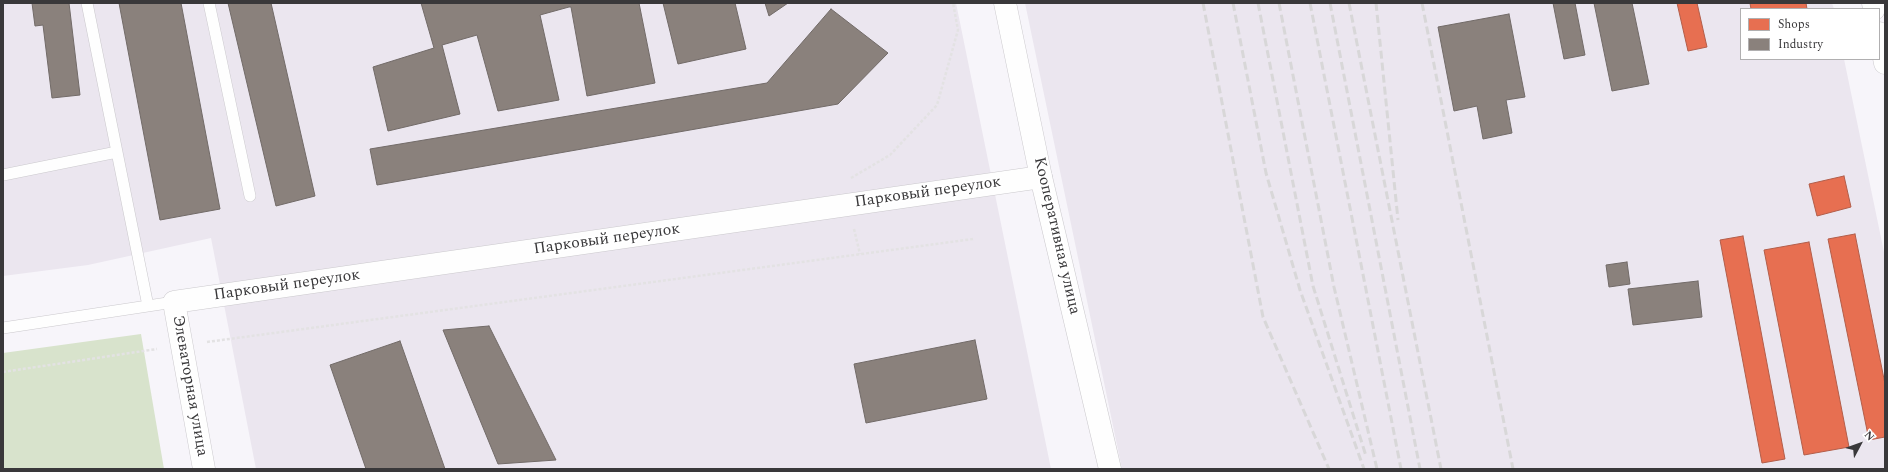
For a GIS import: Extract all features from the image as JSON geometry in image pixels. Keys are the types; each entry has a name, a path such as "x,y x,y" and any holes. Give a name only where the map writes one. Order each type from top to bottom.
{"street":[{"name":"Кооперативная улица","path":"1005,3 1041,177 1110,469"},
{"path":"1880,38 1885,63"},
{"name":"Парковый переулок","path":"174,302 1041,177"},
{"name":"Элеваторная улица","path":"174,302 204,469"}],"lane":[{"path":"87,3 148,306"},
{"path":"209,3 250,196"},
{"path":"3,175 117,152"},
{"path":"3,328 174,302"}],"path":[{"path":"860,254 844,182 890,155 937,105 958,30 953,3"},
{"path":"3,372 181,345 973,239"}],"shaded area":[{"path":"3,3 956,3 1051,469 256,469 211,238 88,265 3,276"},
{"path":"1025,3 1832,3 1834,8 1740,8 1740,60 1844,60 1885,257 1885,469 1122,469"}],"green space":[{"path":"141,334 164,469 3,469 3,353"}],"building: Shops":[{"path":"1677,3 1697,3 1707,47 1688,51"},
{"path":"1750,3 1806,3 1807,8 1751,8"},
{"path":"1844,176 1851,207 1817,216 1809,184"},
{"path":"1855,234 1885,384 1885,437 1869,440 1828,239"},
{"path":"1743,236 1785,459 1762,463 1720,240"},
{"path":"1809,242 1849,447 1804,455 1764,250"}],"building: Industry":[{"path":"32,3 69,3 80,95 52,98 43,25 35,26"},
{"path":"119,3 181,3 220,209 160,220"},
{"path":"228,3 271,3 315,196 276,206"},
{"path":"421,3 639,3 655,83 587,96 571,7 569,7 540,15 559,100 498,111 477,35 442,45 460,114 388,131 373,67 434,48"},
{"path":"663,3 735,3 746,49 678,64"},
{"path":"765,3 788,3 769,16"},
{"path":"1553,3 1575,3 1585,55 1564,59"},
{"path":"1594,3 1632,3 1649,84 1612,91"},
{"path":"831,9 888,53 838,104 377,185 370,149 767,83"},
{"path":"1509,14 1525,97 1506,100 1512,133 1483,139 1477,106 1454,111 1438,27"},
{"path":"1627,262 1630,284 1609,287 1606,265"},
{"path":"1698,281 1702,317 1633,325 1628,289"},
{"path":"489,326 556,460 498,464 443,330"},
{"path":"975,340 987,399 866,423 854,364"},
{"path":"400,341 445,469 366,469 330,365"}],"railway":[{"path":"1203,3 1263,317 1329,469"},
{"path":"1233,3 1266,173 1300,290 1364,469"},
{"path":"1258,3 1313,286 1366,456"},
{"path":"1279,3 1334,287 1377,469"},
{"path":"1310,3 1401,469"},
{"path":"1330,3 1420,469"},
{"path":"1349,3 1441,469"},
{"path":"1376,3 1398,220"},
{"path":"1422,3 1513,469"}]}
